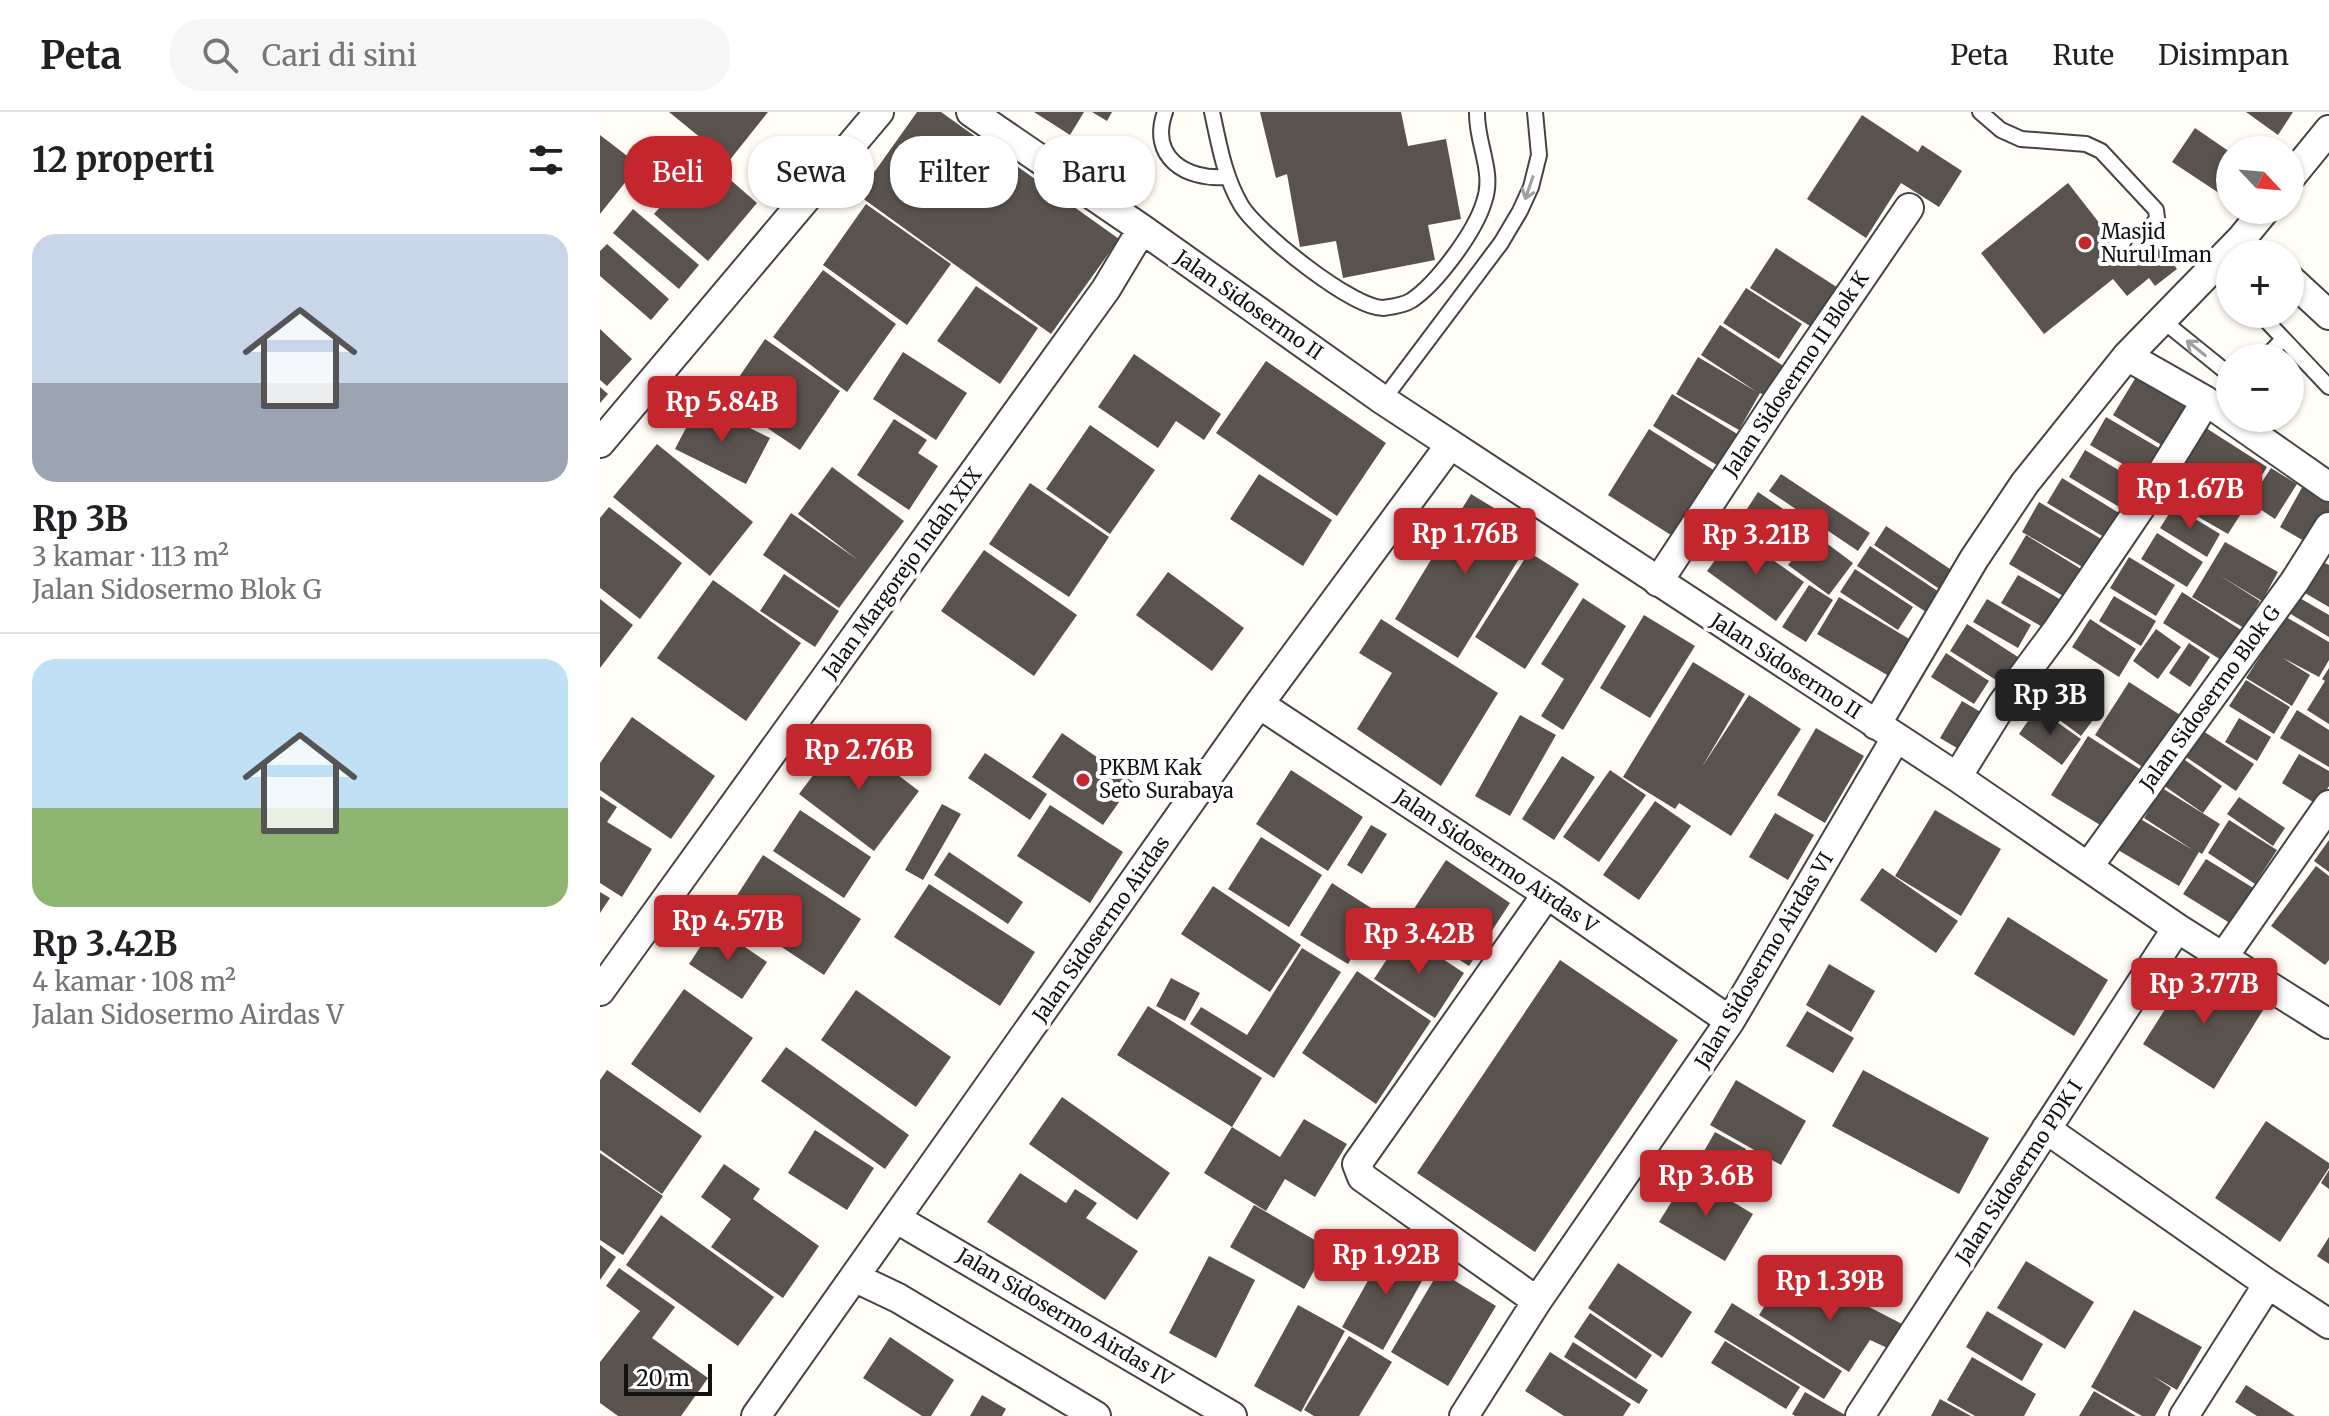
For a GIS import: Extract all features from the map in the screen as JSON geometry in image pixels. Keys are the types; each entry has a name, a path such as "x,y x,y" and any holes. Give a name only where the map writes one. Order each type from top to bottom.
{"street":[{"path":"600,443 879,112"},
{"name":"Jalan Sidosermo II","path":"971,112 1450,445 1957,777 2177,928 2329,1024"},
{"path":"2304,161 2329,130"},
{"name":"Jalan Sidosermo II Blok K","path":"1658,582 1909,208"},
{"name":"Jalan Margorejo Indah XIX","path":"600,991 1106,289 1142,229"},
{"name":"Jalan Sidosermo Airdas VI","path":"1464,1416 1537,1301 1730,1021 1886,732 1974,559 2025,483 2127,356 2162,320 2216,280"},
{"path":"2304,292 2329,315"},
{"path":"2127,356 2206,401 2329,487"},
{"path":"1957,777 2003,703 2058,629 2140,508 2206,401"},
{"name":"Jalan Sidosermo Airdas","path":"756,1416 1259,704 1450,445"},
{"name":"Jalan Sidosermo Blok G","path":"2088,867 2295,581 2329,527"},
{"name":"Jalan Sidosermo Airdas V","path":"1259,704 1547,894 1730,1021"},
{"path":"2224,956 2329,805"},
{"path":"1537,1301 1362,1177 1357,1164 1547,894"},
{"name":"Jalan Sidosermo PDK I","path":"1860,1416 2177,928"},
{"path":"2046,1129 2329,1324"},
{"name":"Jalan Sidosermo Airdas IV","path":"897,1219 1232,1416"},
{"path":"854,1277 898,1298 1096,1416"},
{"path":"2184,1416 2268,1284"}],"lane":[{"path":"1165,112 1159,128 1162,148 1174,162 1194,174 1208,178 1226,177"},
{"path":"1212,112 1226,177 1243,208 1280,248 1315,274 1380,308 1409,303 1429,286 1466,237 1484,202 1488,174 1477,126 1477,112"},
{"path":"1383,400 1501,243 1520,211 1531,187 1539,155 1535,112"},
{"path":"1980,112 2001,130 2021,139 2086,144 2101,151 2156,210 2157,218 2138,248"},
{"path":"2162,320 2216,364"},
{"path":"2273,328 2329,387"},
{"path":"2278,344 2283,339"}],"building":[{"path":"669,112 768,112 732,157 732,136 698,136"},
{"path":"917,112 941,112 975,136 900,136"},
{"path":"1034,112 1084,112 1070,135"},
{"path":"1092,112 1112,112 1107,121"},
{"path":"1260,112 1401,112 1408,146 1446,139 1461,219 1428,225 1435,260 1343,278 1336,241 1300,247 1287,174 1276,178"},
{"path":"2246,112 2293,112 2278,135"},
{"path":"1862,115 1918,152 1922,145 1962,171 1939,207 1901,183 1866,238 1807,199"},
{"path":"2195,128 2216,142 2216,191 2172,162"},
{"path":"600,135 624,153 624,184 600,214"},
{"path":"890,150 890,208 1018,208 1018,167 1034,178 1034,208 1076,208 1119,239 1051,334 874,207 874,172"},
{"path":"732,181 748,195 748,208 753,208 708,261 654,214 659,208 732,208"},
{"path":"2068,183 2126,257 2128,255 2136,265 2136,261 2158,244 2177,269 2155,286 2149,278 2127,296 2113,279 2044,334 1981,253"},
{"path":"863,208 872,208 951,264 907,325 823,265"},
{"path":"633,209 699,265 679,289 613,233"},
{"path":"607,244 669,299 651,320 600,276 600,251"},
{"path":"1776,248 1846,293 1821,333 1750,288"},
{"path":"823,270 896,324 847,392 773,337"},
{"path":"976,286 1038,328 1000,384 937,341"},
{"path":"1746,288 1802,324 1779,359 1723,323"},
{"path":"1720,325 1785,367 1766,396 1760,393 1739,430 1676,394 1698,357 1757,392 1701,355"},
{"path":"600,329 632,359 607,386 600,380"},
{"path":"765,339 840,391 800,450 724,399"},
{"path":"903,352 967,393 936,440 873,399"},
{"path":"1134,354 1221,414 1204,440 1176,421 1158,448 1098,407"},
{"path":"1266,361 1386,443 1337,516 1216,433"},
{"path":"2136,377 2186,408 2163,446 2113,415"},
{"path":"600,387 608,394 600,403"},
{"path":"1672,394 1739,435 1720,467 1653,426"},
{"path":"699,403 770,438 746,484 675,449"},
{"path":"2106,417 2164,451 2148,479 2090,445"},
{"path":"894,419 927,440 918,453 938,466 909,510 857,475"},
{"path":"1090,425 1155,470 1110,534 1046,489"},
{"path":"2206,428 2267,467 2244,504 2182,465"},
{"path":"1649,429 1715,471 1674,537 1608,495"},
{"path":"657,444 753,522 710,576 613,497"},
{"path":"2085,450 2142,484 2126,511 2069,477"},
{"path":"832,467 904,521 839,608 763,555 791,513 858,560 798,514"},
{"path":"2271,468 2297,484 2275,519 2249,502"},
{"path":"1259,474 1332,520 1303,566 1230,519"},
{"path":"1781,474 1870,533 1858,551 1769,491"},
{"path":"2062,478 2119,513 2104,537 2047,503"},
{"path":"1030,483 1109,537 1069,597 989,544"},
{"path":"2304,484 2329,498 2329,514 2311,545 2280,527"},
{"path":"2203,485 2244,509 2228,534 2188,511"},
{"path":"1758,492 1810,527 1788,560 1736,526"},
{"path":"1471,494 1535,533 1458,658 1395,619"},
{"path":"2039,502 2103,540 2086,569 2022,532"},
{"path":"2174,506 2220,534 2207,557 2160,528"},
{"path":"609,507 682,563 640,619 600,588 600,518"},
{"path":"1886,526 1959,575 1947,594 1874,545"},
{"path":"1735,533 1804,582 1776,621 1707,571"},
{"path":"1813,533 1853,563 1829,595 1788,565"},
{"path":"2157,533 2203,562 2187,587 2141,559"},
{"path":"2026,535 2081,569 2065,597 2009,564"},
{"path":"2225,542 2278,572 2262,601 2219,575 2260,601 2244,628 2192,597"},
{"path":"1870,546 1942,594 1929,614 1857,566"},
{"path":"984,550 1077,615 1034,676 941,611"},
{"path":"1529,552 1579,584 1525,669 1475,637"},
{"path":"2129,557 2175,585 2156,616 2110,588"},
{"path":"2323,562 2329,565 2329,607 2305,593"},
{"path":"1855,569 1913,607 1898,630 1840,592"},
{"path":"1168,572 1244,628 1212,671 1136,615"},
{"path":"784,574 839,611 815,647 760,611"},
{"path":"2018,575 2063,601 2046,629 2001,603"},
{"path":"713,580 801,643 746,721 657,658"},
{"path":"1809,585 1833,600 1806,642 1782,627"},
{"path":"2182,592 2241,630 2221,660 2163,623"},
{"path":"2114,596 2156,621 2141,646 2099,621"},
{"path":"1839,597 1916,643 1894,679 1817,634"},
{"path":"2298,597 2329,615 2329,637 2289,613"},
{"path":"1583,598 1626,626 1563,730 1541,716 1564,679 1541,664"},
{"path":"600,599 633,625 600,668"},
{"path":"1987,599 2031,625 2018,648 1973,622"},
{"path":"1644,615 1695,646 1650,718 1600,688"},
{"path":"2286,617 2329,642 2329,660 2319,677 2283,658 2310,675 2292,706 2246,678"},
{"path":"1381,619 1498,693 1441,786 1357,729 1392,673 1359,653"},
{"path":"2090,619 2136,649 2119,677 2072,647"},
{"path":"1967,624 2021,659 2004,685 1950,651"},
{"path":"2156,629 2181,647 2158,679 2133,661"},
{"path":"2189,643 2210,657 2190,687 2169,673"},
{"path":"1946,653 1989,681 1974,704 1931,677"},
{"path":"1693,662 1745,694 1702,767 1749,695 1801,729 1731,836 1679,803 1675,809 1623,777"},
{"path":"2329,668 2329,724 2307,710 2325,681 2322,679"},
{"path":"2051,670 2102,708 2081,736 2030,698"},
{"path":"2246,680 2290,707 2274,734 2229,706"},
{"path":"2129,682 2188,720 2153,774 2095,735"},
{"path":"1962,701 1984,714 1962,751 1940,738"},
{"path":"2037,708 2081,739 2062,765 2019,734"},
{"path":"2297,710 2329,730 2329,767 2280,738"},
{"path":"1520,715 1556,735 1510,816 1475,796"},
{"path":"632,717 715,776 671,839 600,790 600,763"},
{"path":"2239,718 2271,737 2257,761 2225,742"},
{"path":"1816,728 1864,756 1825,823 1777,795"},
{"path":"2203,731 2254,764 2236,791 2186,757"},
{"name":"PKBM Kak Seto Surabaya","path":"1062,733 1133,782 1103,825 1032,777"},
{"path":"844,734 919,791 874,851 799,794"},
{"path":"2088,736 2146,773 2110,831 2051,795"},
{"path":"985,753 1047,794 1030,820 968,778"},
{"path":"2299,754 2329,771 2329,786 2318,805 2282,783"},
{"path":"1562,756 1595,777 1554,840 1522,819"},
{"path":"2182,758 2222,786 2203,813 2163,785"},
{"path":"1291,770 1363,817 1328,871 1256,824"},
{"path":"1610,770 1646,795 1599,862 1563,837"},
{"path":"2162,788 2220,824 2179,886 2118,850 2137,817 2193,850 2144,818"},
{"path":"600,796 617,807 607,822 652,849 622,897 600,883"},
{"path":"2239,797 2285,828 2273,846 2227,814"},
{"path":"1655,801 1691,826 1639,900 1603,875"},
{"path":"942,804 961,814 923,880 905,870"},
{"path":"1050,805 1123,852 1090,903 1017,856"},
{"path":"800,810 871,857 844,898 773,851"},
{"path":"1935,810 2001,849 1961,916 1895,876"},
{"path":"1775,813 1814,835 1788,880 1749,857"},
{"path":"2229,820 2277,850 2255,884 2208,853"},
{"path":"1371,825 1387,834 1362,874 1347,865"},
{"path":"1261,837 1322,875 1289,927 1228,889"},
{"path":"2329,840 2329,872 2314,861"},
{"path":"949,852 1023,902 1008,924 934,875"},
{"path":"763,855 861,919 824,975 727,911"},
{"path":"2206,859 2255,889 2233,925 2183,894"},
{"path":"1446,860 1510,903 1469,966 1404,924"},
{"path":"2316,866 2329,876 2329,960 2325,965 2271,926"},
{"path":"1882,868 1958,921 1936,953 1860,900"},
{"path":"1332,883 1379,913 1348,964 1300,935"},
{"path":"929,884 1035,952 1000,1006 894,937"},
{"path":"1213,886 1301,945 1270,992 1181,934"},
{"path":"600,892 610,898 600,913"},
{"path":"2008,917 2108,980 2074,1036 1974,974"},
{"path":"714,926 767,962 742,999 689,964"},
{"path":"1404,933 1464,973 1435,1018 1374,979"},
{"path":"1302,948 1341,972 1274,1078 1190,1024 1201,1007 1247,1035"},
{"path":"1560,960 1678,1040 1535,1252 1417,1173"},
{"path":"2195,962 2265,1007 2214,1089 2143,1044"},
{"path":"1829,964 1875,991 1851,1032 1806,1005"},
{"path":"1357,971 1431,1021 1376,1104 1302,1053"},
{"path":"1171,978 1200,993 1185,1021 1156,1006"},
{"path":"684,989 753,1038 700,1113 631,1064"},
{"path":"856,990 951,1057 916,1107 821,1040"},
{"path":"1148,1006 1262,1078 1232,1127 1117,1055"},
{"path":"1807,1011 1854,1038 1833,1073 1786,1046"},
{"path":"786,1047 909,1135 885,1169 761,1081"},
{"path":"607,1070 702,1136 662,1194 600,1150 600,1080"},
{"path":"1863,1070 1989,1138 1959,1194 1832,1126"},
{"path":"1736,1080 1806,1121 1781,1165 1710,1125"},
{"path":"1062,1097 1170,1173 1137,1220 1029,1144"},
{"path":"1304,1119 1347,1144 1315,1197 1285,1179 1266,1211 1204,1173 1232,1127 1280,1157"},
{"path":"2266,1121 2329,1163 2329,1168 2280,1242 2215,1198"},
{"path":"815,1130 874,1168 847,1210 788,1173"},
{"path":"1715,1132 1746,1149 1722,1191 1691,1174"},
{"path":"600,1153 663,1196 623,1255 600,1240"},
{"path":"724,1164 760,1189 753,1199 819,1246 783,1298 711,1247 731,1219 701,1197"},
{"path":"2329,1170 2329,1189 2321,1183"},
{"path":"1020,1173 1066,1203 1075,1189 1097,1203 1086,1218 1138,1251 1105,1300 987,1222"},
{"path":"1688,1175 1753,1214 1725,1261 1659,1222"},
{"path":"1254,1205 1327,1247 1304,1289 1230,1247"},
{"path":"661,1215 774,1297 738,1346 626,1265"},
{"path":"2329,1237 2329,1264 2317,1256"},
{"path":"1389,1243 1430,1267 1383,1350 1342,1327"},
{"path":"600,1245 616,1257 600,1280"},
{"path":"1209,1256 1255,1280 1216,1358 1169,1333"},
{"path":"2026,1261 2094,1302 2065,1349 1997,1308"},
{"path":"1618,1263 1692,1312 1662,1358 1588,1308"},
{"path":"619,1268 675,1307 652,1338 708,1378 681,1416 618,1416 600,1403 600,1362 640,1311 606,1286"},
{"path":"1439,1271 1496,1306 1448,1386 1391,1352"},
{"path":"1784,1275 1835,1308 1842,1293 1906,1326 1894,1351 1870,1340 1849,1372 1759,1315"},
{"path":"1732,1303 1842,1371 1824,1399 1714,1332"},
{"path":"1298,1305 1345,1331 1301,1412 1254,1386"},
{"path":"2134,1310 2202,1347 2177,1390 2153,1376 2171,1388 2155,1416 2142,1416 2091,1387"},
{"path":"1987,1311 2043,1344 2022,1381 1966,1347"},
{"path":"1590,1313 1652,1355 1636,1379 1574,1337"},
{"path":"1349,1336 1392,1362 1359,1416 1314,1416 1304,1410"},
{"path":"890,1337 954,1380 931,1416 922,1416 863,1378"},
{"path":"1725,1341 1800,1387 1786,1409 1711,1363"},
{"path":"1573,1342 1648,1390 1639,1404 1564,1357"},
{"path":"1550,1352 1631,1404 1623,1416 1564,1416 1525,1391"},
{"path":"1972,1357 2036,1394 2024,1416 1975,1416 1947,1400"},
{"path":"2246,1385 2295,1416 2257,1416 2235,1402"},
{"path":"2094,1391 2136,1416 2079,1416"},
{"path":"1805,1392 1847,1416 1795,1416 1792,1414"},
{"path":"982,1395 1006,1409 1002,1416 970,1416"},
{"path":"1940,1399 1971,1416 1931,1416"}],"place":[{"name":"Masjid Nurul Iman","path":"2085,243"},
{"name":"PKBM Kak Seto Surabaya","path":"1083,780"}]}
